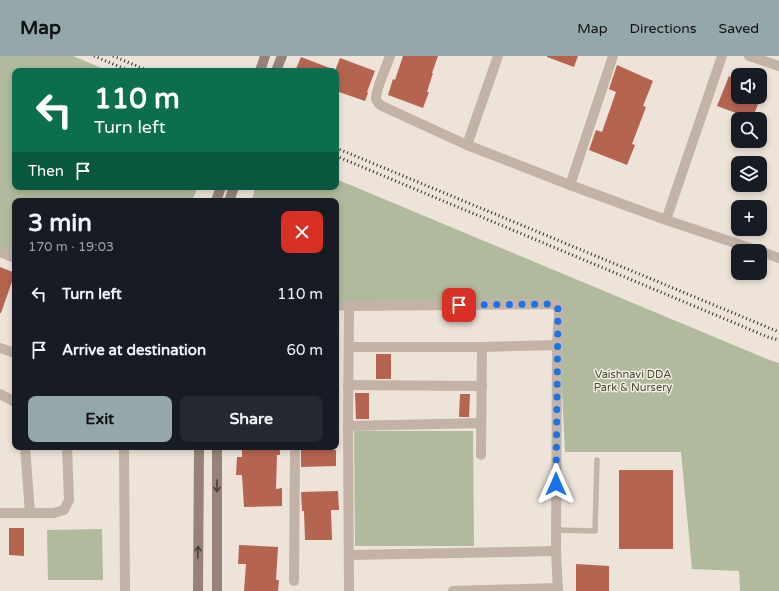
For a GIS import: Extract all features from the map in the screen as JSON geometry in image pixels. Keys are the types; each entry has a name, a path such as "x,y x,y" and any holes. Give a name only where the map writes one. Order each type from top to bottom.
{"street":[{"path":"261,68 265,56"},
{"path":"277,68 282,56"},
{"path":"390,56 376,97 378,103 382,106 467,144 570,185 666,220 739,244"},
{"path":"467,144 498,56"},
{"path":"570,185 614,56"},
{"path":"666,220 722,56"},
{"path":"749,56 779,66"},
{"path":"0,252 12,257"},
{"path":"767,254 779,258"},
{"path":"339,305 552,304 556,306 559,311 557,345 556,530 558,590 454,591"},
{"path":"349,591 348,385 350,306"},
{"path":"349,347 482,347 557,345"},
{"path":"481,455 482,347"},
{"path":"0,348 12,352"},
{"path":"348,385 482,386"},
{"path":"0,394 12,400"},
{"path":"348,426 482,423"},
{"path":"25,450 30,513"},
{"path":"0,513 60,512 64,510 69,500 67,450"},
{"path":"124,450 125,591"},
{"path":"198,591 199,450"},
{"path":"217,450 217,591"},
{"path":"294,581 296,450"},
{"path":"349,555 556,551"}],"lane":[{"path":"556,530 595,531 597,460"}],"green space":[{"path":"0,56 73,56 102,68 12,68 12,190 197,190 193,198 12,198 12,251 0,247"},
{"name":"Vaishnavi DDA Park & Nursery","path":"339,180 779,363 779,591 740,591 739,571 692,569 681,452 565,452 558,309 339,301 339,198 253,198 254,190 339,190"},
{"path":"354,431 473,431 474,546 355,546"},
{"path":"102,529 103,580 48,580 47,530"}],"building":[{"path":"403,56 438,56 427,92 429,92 423,108 388,95"},
{"path":"547,56 578,56 574,67"},
{"path":"301,57 330,68 296,68"},
{"path":"340,58 375,71 365,101 339,92 339,68 336,68"},
{"path":"617,65 653,81 643,106 646,107 632,144 635,145 627,165 589,150 596,130 602,132 616,92 609,89"},
{"path":"729,76 731,77 731,104 758,104 755,112 733,112 717,106"},
{"path":"0,267 12,272 12,282 0,313"},
{"path":"376,354 391,354 391,379 376,379"},
{"path":"355,393 369,393 369,419 356,419"},
{"path":"460,394 470,394 469,417 459,417"},
{"path":"242,450 280,450 280,455 277,455 276,489 282,488 282,506 244,507 242,475 236,475 237,457 242,457"},
{"path":"301,450 336,450 336,466 301,467"},
{"path":"619,470 673,470 673,549 619,549"},
{"path":"338,491 339,510 331,510 332,540 305,540 304,511 302,511 301,492"},
{"path":"9,528 24,528 24,556 9,555"},
{"path":"239,545 278,547 276,580 279,580 278,591 244,591 246,564 238,564"},
{"path":"576,564 609,566 609,591 576,591"}],"railway":[{"path":"94,56 123,68"},
{"path":"113,56 142,68"},
{"path":"339,149 779,332"},
{"path":"339,157 768,337 779,340"}],"route":[{"path":"459,305 552,304 558,309 556,484"}]}
